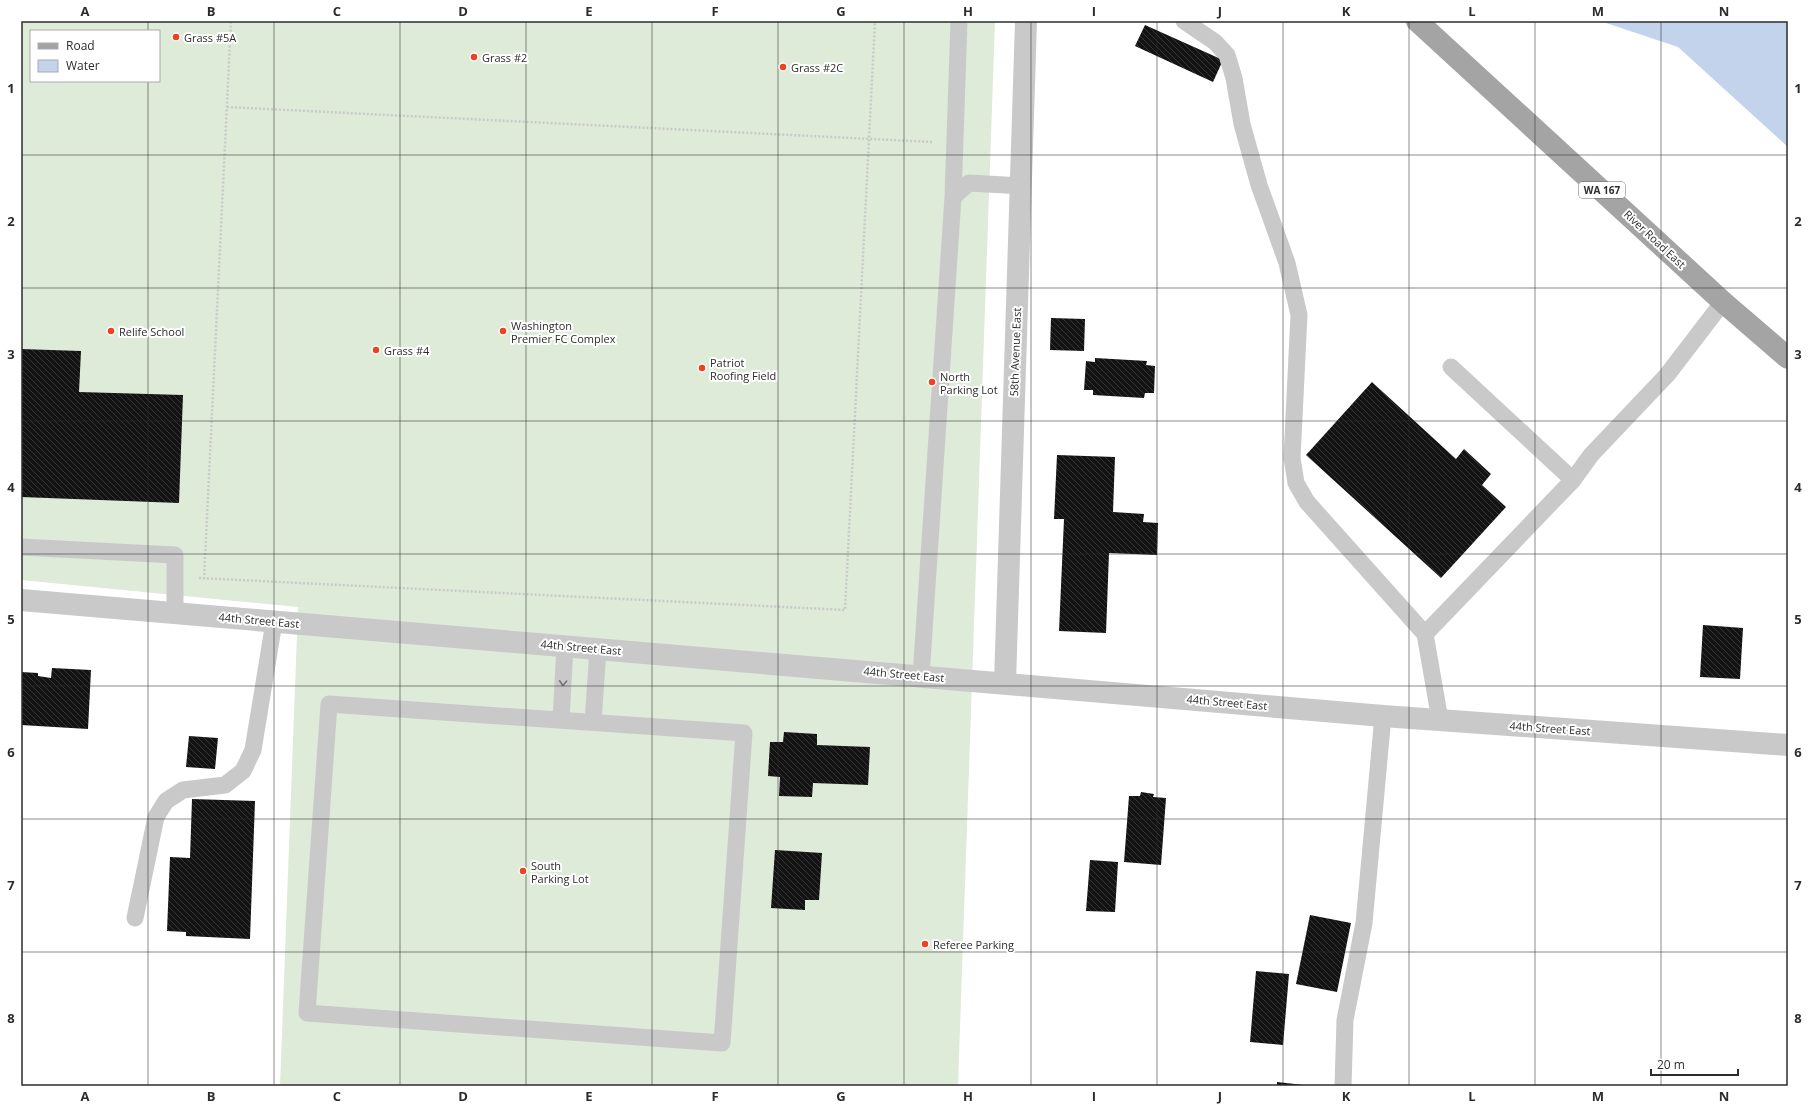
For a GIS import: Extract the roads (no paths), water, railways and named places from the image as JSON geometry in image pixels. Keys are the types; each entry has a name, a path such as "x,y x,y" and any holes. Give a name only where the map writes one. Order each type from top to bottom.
{"main road":[{"name":"River Road East","path":"1418,21 1723,302 1788,358"}],"street":[{"name":"58th Avenue East","path":"1005,683 1026,21"},
{"name":"44th Street East","path":"21,600 1383,716 1788,744"}],"lane":[{"path":"921,676 953,197 959,21"},
{"path":"1184,21 1215,42 1227,55 1234,78 1242,124 1259,185 1287,263 1299,314 1292,458 1296,482 1307,502 1425,634 1440,720"},
{"path":"953,197 969,183 1021,186"},
{"path":"1425,634 1574,480 1591,455 1667,375 1723,302"},
{"path":"1451,367 1574,480"},
{"path":"21,547 175,555 174,613"},
{"path":"135,918 156,817 166,801 183,790 225,785 243,771 253,750 274,622"},
{"path":"561,720 565,646"},
{"path":"593,722 598,649"},
{"path":"329,704 593,722 744,733 722,1043 307,1013 329,704"},
{"path":"1343,1086 1345,1020 1364,923 1383,716"}],"water":[{"path":"1600,21 1788,21 1788,147 1678,47"}],"place":[{"name":"Grass #5A","path":"176,37"},
{"name":"Grass #2","path":"474,57"},
{"name":"Grass #2C","path":"783,67"},
{"name":"Relife School","path":"111,331"},
{"name":"Washington Premier FC Complex","path":"503,331"},
{"name":"Grass #4","path":"376,350"},
{"name":"Patriot Roofing Field","path":"702,368"},
{"name":"North Parking Lot","path":"932,382"},
{"name":"South Parking Lot","path":"523,871"},
{"name":"Referee Parking","path":"925,944"}]}
